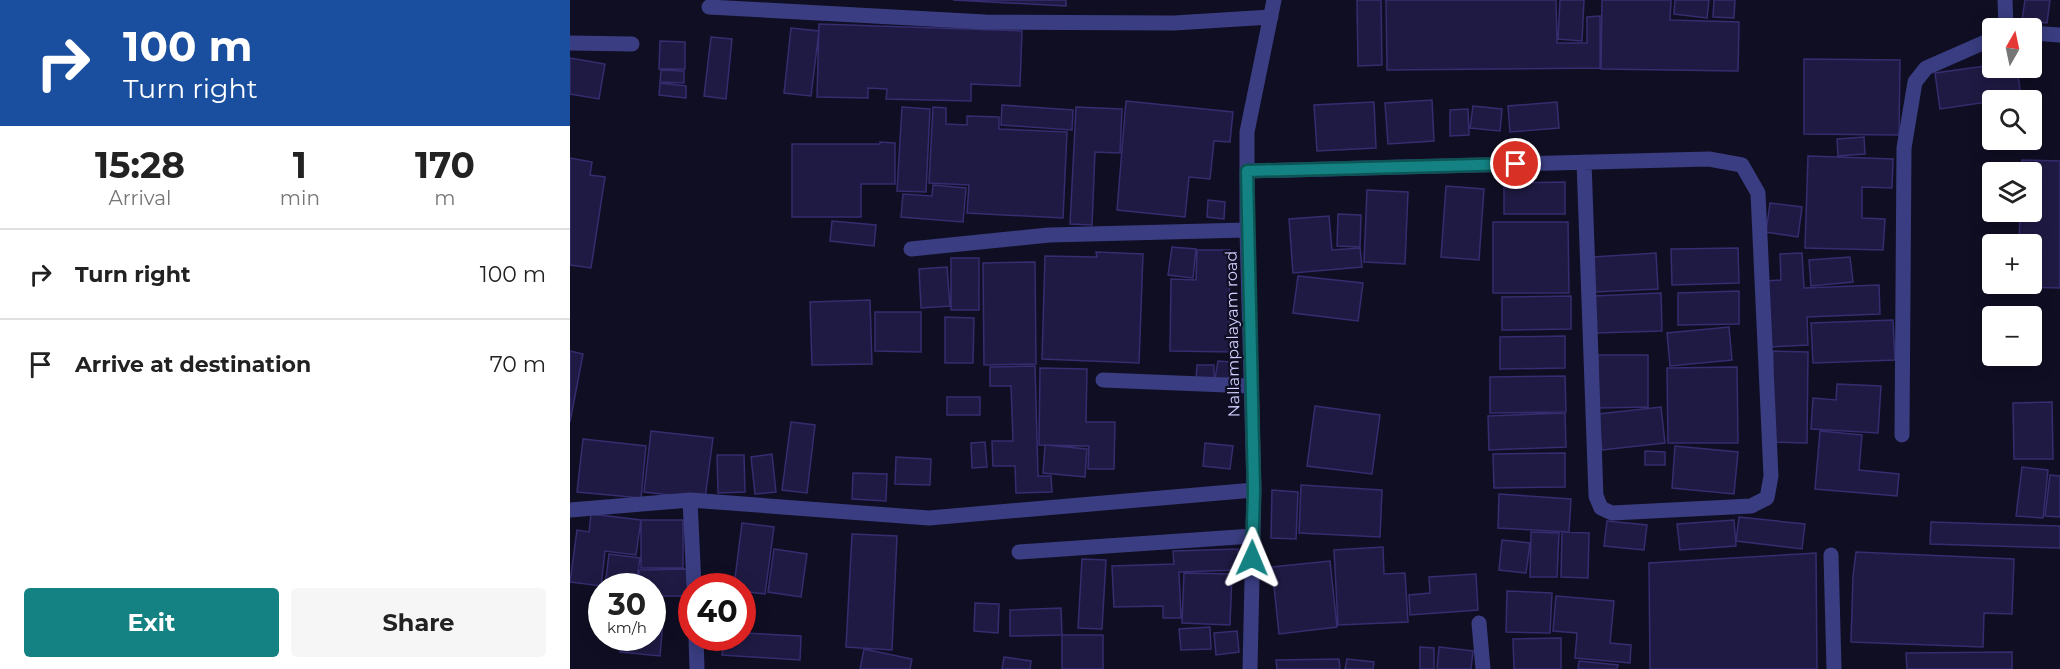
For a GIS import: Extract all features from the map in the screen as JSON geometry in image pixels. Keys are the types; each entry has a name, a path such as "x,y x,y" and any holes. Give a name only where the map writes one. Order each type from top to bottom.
{"street":[{"name":"Nallampalayam road","path":"1250,669 1254,490 1247,230 1247,132 1274,0"},
{"path":"2005,0 2006,18"},
{"path":"709,7 985,22 1174,23 1271,17"},
{"path":"2042,34 2060,35"},
{"path":"570,43 632,44"},
{"path":"1902,435 1904,148 1915,82 1926,68 1982,43"},
{"path":"1247,171 1584,162 1709,159 1742,165 1758,193 1771,476 1767,498 1751,506 1612,513 1601,508 1596,496 1584,162"},
{"path":"911,249 1049,235 1247,230"},
{"path":"1103,380 1251,386"},
{"path":"570,510 690,500 929,518 1254,490"},
{"path":"690,500 693,573"},
{"path":"1019,552 1253,536"},
{"path":"1831,555 1834,669"},
{"path":"1479,623 1483,669"},
{"path":"696,651 697,669"}],"building":[{"path":"953,0 1066,0 1066,6"},
{"path":"1357,0 1381,0 1382,65 1358,66"},
{"path":"1386,0 1556,0 1557,43 1587,43 1587,17 1600,16 1600,68 1387,70"},
{"path":"1560,0 1584,0 1582,41 1558,39"},
{"path":"1602,0 1671,0 1670,20 1739,22 1738,71 1601,69"},
{"path":"1675,0 1709,0 1707,18 1674,14"},
{"path":"1714,0 1735,0 1734,18 1713,17"},
{"path":"2025,0 2050,0 2047,23 2042,22 2042,18 2022,18"},
{"path":"819,24 1022,31 1020,86 971,84 971,101 886,99 887,89 868,88 868,98 817,97"},
{"path":"791,28 819,31 811,96 784,93"},
{"path":"711,37 732,39 726,99 704,96"},
{"path":"660,41 685,42 685,69 659,69"},
{"path":"570,58 605,64 599,99 570,94"},
{"path":"1804,59 1900,60 1899,135 1804,134"},
{"path":"1982,66 1982,78 2018,78 2020,90 1982,90 1982,103 1940,109 1935,73"},
{"path":"661,70 684,71 684,83 660,82"},
{"path":"660,83 686,86 686,98 659,95"},
{"path":"1432,100 1434,141 1388,144 1385,103"},
{"path":"1126,101 1233,112 1230,142 1214,141 1210,179 1189,177 1185,217 1117,210"},
{"path":"1374,102 1376,148 1317,151 1314,105"},
{"path":"1557,102 1559,128 1510,132 1508,106"},
{"path":"1002,105 1073,110 1072,130 1001,125"},
{"path":"1473,106 1502,109 1500,131 1470,128"},
{"path":"902,107 930,109 926,192 897,191"},
{"path":"933,107 946,108 946,124 967,125 967,116 999,117 999,129 1067,132 1063,218 967,213 969,185 929,183"},
{"path":"1076,107 1122,109 1120,153 1095,152 1092,225 1070,224"},
{"path":"1468,109 1469,135 1450,136 1450,110"},
{"path":"1864,137 1865,154 1838,156 1837,139"},
{"path":"880,142 895,143 895,184 861,184 861,217 792,217 792,144 880,144"},
{"path":"1808,156 1893,159 1892,188 1862,187 1862,218 1885,219 1883,250 1805,248"},
{"path":"570,158 592,162 590,175 605,177 591,268 570,265"},
{"path":"2022,160 2060,161 2060,288 2042,288 2042,234 2019,234 2020,222 2042,222 2042,162 2022,162"},
{"path":"1565,182 1565,214 1504,214 1504,183"},
{"path":"933,185 966,188 963,222 901,217 903,194 932,196"},
{"path":"1446,186 1484,189 1479,260 1441,257"},
{"path":"1367,190 1408,192 1405,264 1364,262"},
{"path":"1208,200 1225,202 1224,219 1207,217"},
{"path":"1770,203 1802,207 1798,237 1766,232"},
{"path":"1338,214 1361,215 1360,247 1337,246"},
{"path":"1329,216 1332,250 1360,248 1362,267 1293,273 1289,219"},
{"path":"832,221 876,225 874,246 830,241"},
{"path":"1493,222 1568,222 1569,293 1493,293"},
{"path":"1172,247 1196,249 1193,278 1168,275"},
{"path":"1738,248 1739,283 1672,285 1671,249"},
{"path":"1197,250 1230,250 1229,325 1233,325 1233,352 1170,351 1171,279 1196,280"},
{"path":"1096,252 1143,254 1139,363 1042,359 1045,256 1097,257"},
{"path":"1656,253 1658,289 1595,292 1593,257"},
{"path":"1802,253 1804,288 1879,285 1880,314 1807,317 1808,345 1768,347 1766,281 1781,280 1780,254"},
{"path":"1850,257 1853,282 1811,286 1809,260"},
{"path":"951,258 979,258 979,310 951,310"},
{"path":"1035,262 1036,364 984,365 983,263"},
{"path":"947,267 950,306 921,308 919,269"},
{"path":"1298,276 1363,283 1358,321 1293,313"},
{"path":"1739,291 1739,324 1678,325 1678,293"},
{"path":"1661,293 1662,331 1595,333 1594,296"},
{"path":"1571,296 1571,329 1502,330 1502,297"},
{"path":"870,300 872,364 812,365 810,302"},
{"path":"875,312 921,312 921,352 875,351"},
{"path":"945,317 974,318 973,363 945,363"},
{"path":"1893,320 1895,360 1813,363 1811,323"},
{"path":"1729,327 1732,360 1670,366 1667,333"},
{"path":"1565,336 1565,368 1500,369 1500,337"},
{"path":"570,351 583,354 570,422"},
{"path":"1773,351 1808,352 1807,443 1772,442"},
{"path":"1598,355 1648,355 1648,407 1598,408"},
{"path":"1218,361 1230,362 1228,381 1215,379"},
{"path":"1197,365 1214,365 1214,380 1196,379"},
{"path":"1035,366 1038,476 1051,476 1052,492 1016,493 1015,466 993,466 992,441 1013,441 1011,386 990,386 990,367"},
{"path":"1737,367 1738,443 1668,443 1667,368"},
{"path":"1040,368 1087,369 1086,422 1115,422 1114,469 1088,469 1089,446 1039,445"},
{"path":"1565,376 1566,412 1490,413 1490,377"},
{"path":"1837,384 1881,386 1878,433 1811,429 1813,398 1836,400"},
{"path":"947,397 980,397 980,415 947,415"},
{"path":"2052,402 2053,459 2014,459 2013,403"},
{"path":"1315,406 1380,415 1372,474 1307,466"},
{"path":"1661,407 1665,443 1602,450 1598,414"},
{"path":"1565,413 1566,447 1489,450 1488,416"},
{"path":"791,422 815,425 807,493 782,490"},
{"path":"651,431 713,438 705,499 644,492"},
{"path":"1820,431 1862,435 1859,470 1899,474 1897,496 1815,489"},
{"path":"583,439 646,446 641,498 577,492"},
{"path":"985,442 987,467 972,468 971,443"},
{"path":"1205,443 1233,446 1230,469 1203,466"},
{"path":"1045,445 1087,449 1085,477 1043,473"},
{"path":"1675,446 1738,452 1734,494 1672,488"},
{"path":"1645,451 1665,452 1665,465 1645,465"},
{"path":"1565,453 1565,487 1494,488 1493,454"},
{"path":"772,454 776,492 755,494 751,457"},
{"path":"717,455 744,455 745,492 718,493"},
{"path":"896,457 931,459 930,485 895,484"},
{"path":"2022,467 2048,470 2043,518 2016,516"},
{"path":"853,473 887,474 886,501 852,499"},
{"path":"2050,475 2060,476 2060,517 2045,516"},
{"path":"1301,485 1382,490 1380,537 1299,533"},
{"path":"1272,490 1298,492 1296,539 1271,538"},
{"path":"1499,494 1571,499 1569,532 1498,528"},
{"path":"591,514 641,520 636,555 605,551 602,573 588,573 588,584 570,582 577,530 589,532"},
{"path":"1739,517 1805,524 1802,549 1736,541"},
{"path":"641,520 683,520 683,568 641,568"},
{"path":"1734,520 1736,546 1680,550 1677,524"},
{"path":"1607,521 1647,525 1644,550 1604,546"},
{"path":"1931,522 2060,526 2060,548 1930,544"},
{"path":"742,523 774,527 765,594 756,593 756,573 736,573"},
{"path":"1531,532 1559,533 1557,577 1530,577"},
{"path":"1562,532 1589,533 1588,578 1561,577"},
{"path":"852,534 897,536 892,650 846,647"},
{"path":"1502,540 1530,543 1526,573 1499,570"},
{"path":"1383,547 1384,574 1405,573 1408,622 1338,625 1334,550"},
{"path":"774,549 807,554 801,597 768,592"},
{"path":"1238,549 1238,570 1179,572 1181,618 1163,618 1163,606 1114,607 1112,566 1174,564 1173,551"},
{"path":"1856,552 2014,559 2012,614 1984,613 1983,647 1851,642"},
{"path":"1816,553 1817,669 1650,669 1649,563"},
{"path":"609,554 640,558 638,573 607,573"},
{"path":"1082,559 1106,560 1102,629 1078,628"},
{"path":"1330,561 1337,627 1279,634 1272,567"},
{"path":"688,569 688,573 678,573 678,596 666,596 666,573 639,573 639,570"},
{"path":"1184,573 1232,574 1230,625 1182,623"},
{"path":"1476,574 1478,610 1410,615 1409,595 1430,593 1429,577"},
{"path":"1507,591 1552,593 1550,633 1506,632"},
{"path":"1556,596 1614,601 1610,643 1631,645 1630,663 1575,658 1577,633 1553,631"},
{"path":"975,603 999,604 998,633 974,631"},
{"path":"1061,608 1062,635 1010,636 1010,610"},
{"path":"1210,627 1211,649 1181,650 1179,629"},
{"path":"1237,631 1239,652 1216,655 1214,633"},
{"path":"756,634 801,636 800,660 722,655 722,651 756,651"},
{"path":"1062,635 1103,635 1103,669 1062,669"},
{"path":"1561,638 1561,669 1514,669 1513,639"},
{"path":"1420,647 1434,648 1434,669 1420,669"},
{"path":"1439,647 1473,651 1471,669 1437,669"},
{"path":"864,649 912,659 910,669 860,669"},
{"path":"620,651 660,651 660,656"},
{"path":"2012,652 2012,669 1907,669 1906,653"},
{"path":"1004,657 1031,661 1030,669 1002,669"},
{"path":"1339,659 1340,669 1277,669 1276,660"},
{"path":"1347,659 1374,662 1373,669 1345,669"},
{"path":"1579,661 1618,665 1617,669 1578,669"}],"route":[{"path":"1252,558 1254,490 1247,171 1516,164"}]}
